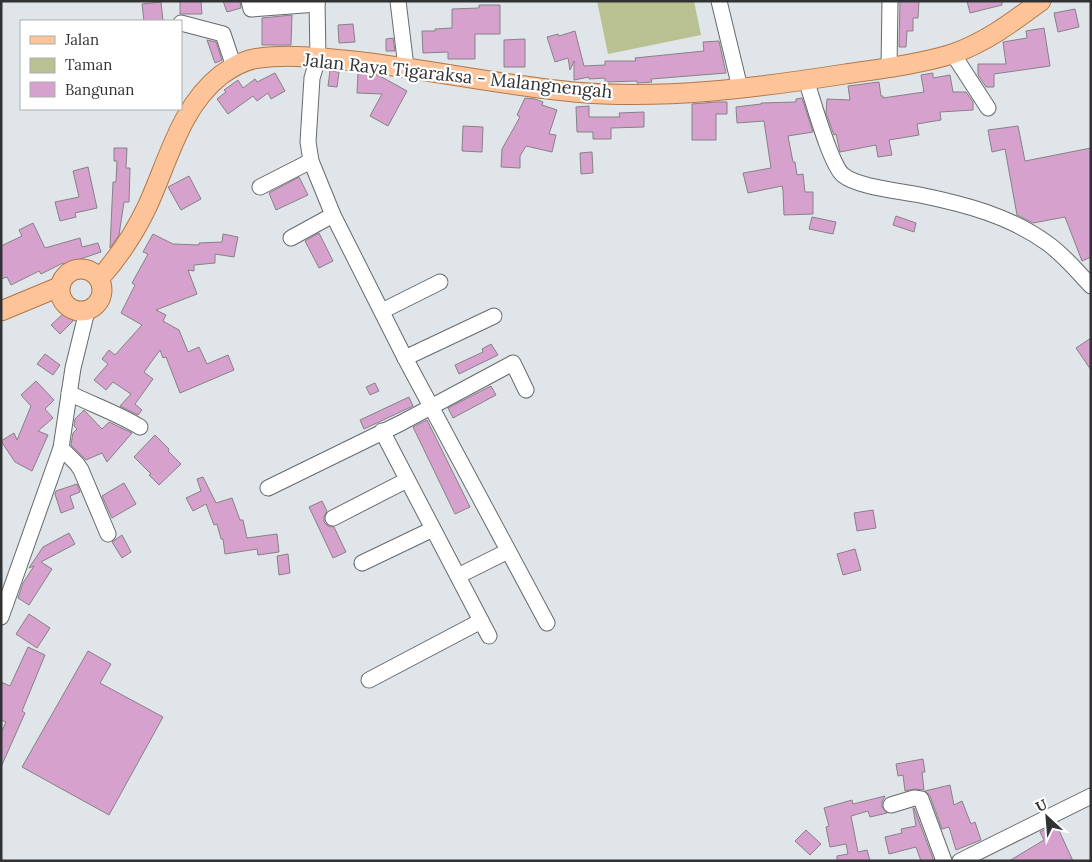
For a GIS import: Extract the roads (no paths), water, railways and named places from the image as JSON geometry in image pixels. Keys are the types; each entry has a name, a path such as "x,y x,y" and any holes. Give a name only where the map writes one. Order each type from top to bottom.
{"main road":[{"name":"Jalan Raya Tigaraksa - Malangnengah","path":"99,279 120,255 147,207 166,162 196,102 221,75 249,60 261,57 318,58 406,67 531,86 634,95 740,88 889,68 953,54 995,34 1041,1"},
{"path":"79,269 91,271 102,284 101,298 93,308 80,312 69,308 61,299 59,287 68,273 79,269"},
{"path":"1,311 59,287"}],"street":[{"path":"249,1 250,9 317,3 318,58 312,78 309,105 308,142 311,161 334,215 405,358 548,624"},
{"path":"398,1 406,67"},
{"path":"719,1 740,88"},
{"path":"889,68 890,1"},
{"path":"182,23 223,34 234,67"},
{"path":"953,54 988,108"},
{"path":"806,80 833,160 843,175 858,183 950,201 992,214 1020,226 1047,243 1066,259 1091,286"},
{"path":"260,187 311,161"},
{"path":"291,238 334,215"},
{"path":"382,311 440,282"},
{"path":"1,617 61,448 73,368 87,311"},
{"path":"405,358 494,316"},
{"path":"268,488 382,432 513,364 526,390"},
{"path":"69,393 109,413 122,416 140,427"},
{"path":"382,432 489,636"},
{"path":"61,448 81,470 108,534"},
{"path":"333,518 407,480"},
{"path":"362,563 433,529"},
{"path":"458,576 508,550"},
{"path":"369,680 481,621"},
{"path":"960,861 981,856 1091,796"},
{"path":"891,806 914,798 920,799 944,861"}]}
